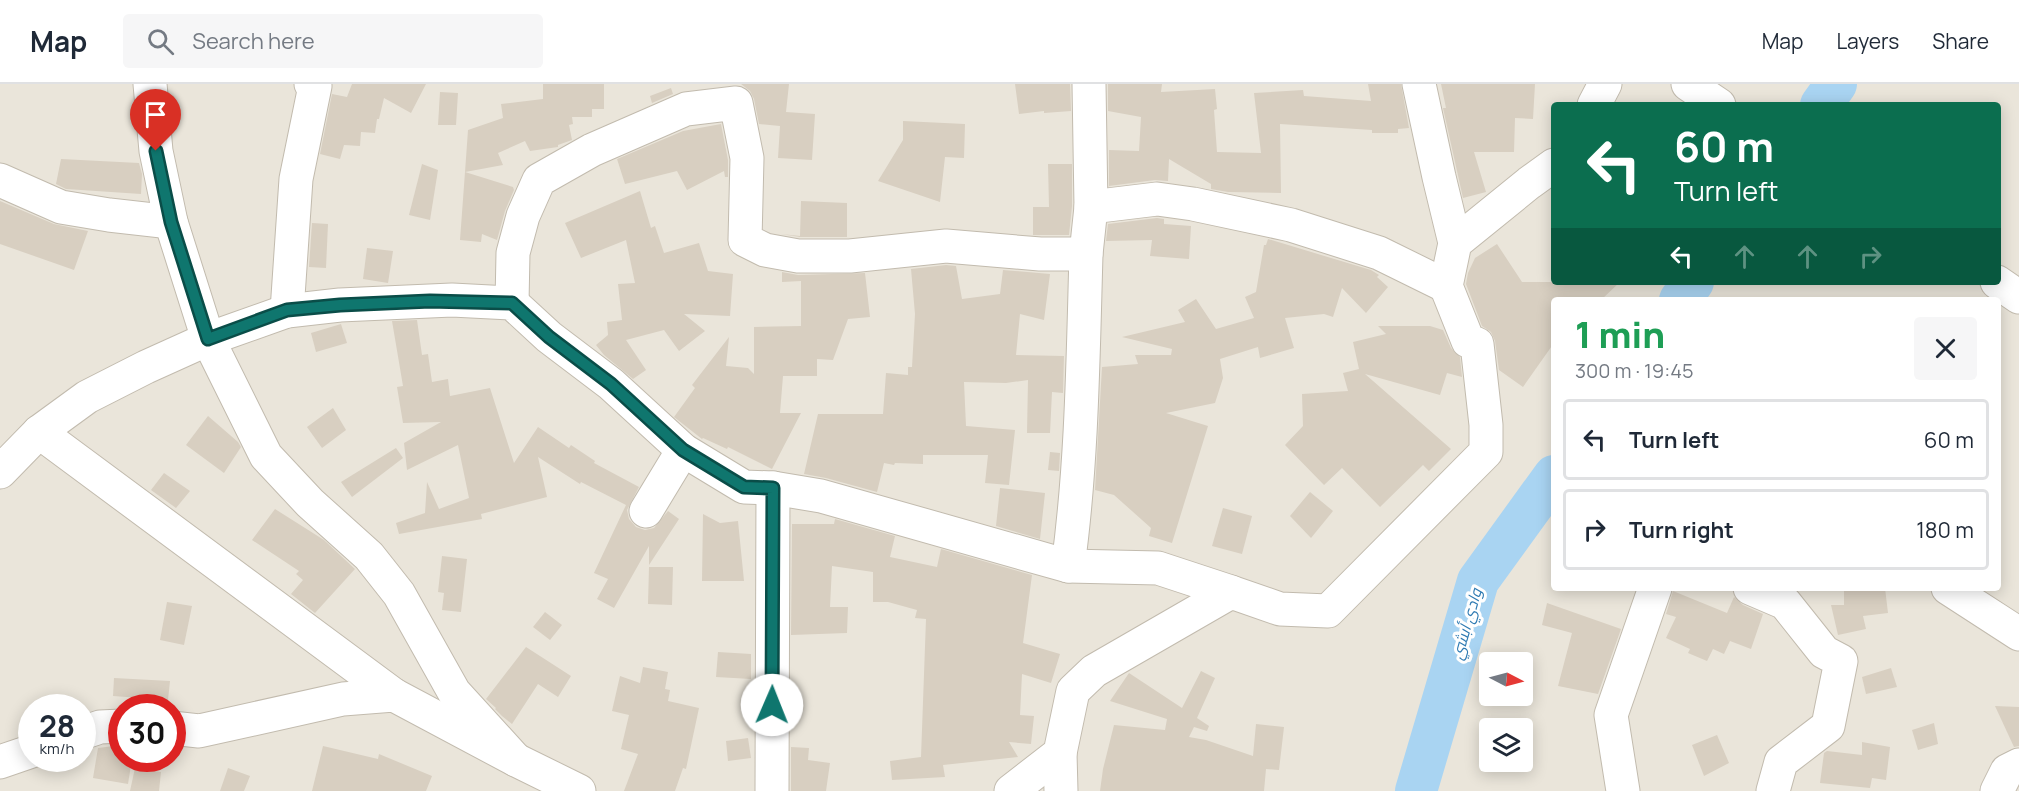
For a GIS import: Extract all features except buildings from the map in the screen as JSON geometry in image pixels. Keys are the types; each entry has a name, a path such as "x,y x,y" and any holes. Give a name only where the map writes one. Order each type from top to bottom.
{"street":[{"path":"150,84 156,151 171,222 208,339 266,456 310,502 369,556 399,594 453,692 516,760"},
{"path":"287,310 296,179 315,86 311,84"},
{"path":"1068,567 1075,518 1082,428 1086,254 1091,207 1089,84"},
{"path":"0,472 39,432 87,397 208,339 287,310 430,301 512,303 549,337 611,384 683,450 744,487 773,488 821,496 1068,567 1158,568 1280,609 1328,611 1486,452 1486,425 1477,344 1468,341 1446,286 1455,243 1419,84"},
{"path":"1596,102 1605,84"},
{"path":"512,303 513,253 523,216 539,180 687,96 736,104 747,158 745,240 765,250 798,256 850,256 946,246 1040,254 1086,254"},
{"path":"1455,243 1551,167"},
{"path":"0,180 61,207 171,222"},
{"path":"1091,207 1157,199 1193,204 1291,225 1378,253 1446,286"},
{"path":"39,432 394,695 579,791"},
{"path":"646,511 683,450"},
{"path":"772,791 773,488"},
{"path":"1623,791 1611,715 1654,591"},
{"path":"1757,591 1785,603 1824,652 1841,661 1828,726 1781,762 1773,791"},
{"path":"1953,591 2019,634"},
{"path":"1061,791 1060,753 1073,691 1094,671 1231,592"},
{"path":"186,730 200,731 343,699 394,695"},
{"path":"1011,791 1060,753"},
{"path":"0,762 18,756"},
{"path":"1997,791 2007,771 2019,765"}],"shaded area":[{"path":"0,84 2019,84 2019,791 0,791"}],"waterway":[{"name":"وادي أبشي","path":"1823,102 1836,84"},
{"name":"وادي أبشي","path":"1682,297 1691,285"},
{"name":"وادي أبشي","path":"1416,791 1478,581 1551,480"}],"route":[{"path":"156,151 171,222 208,339 287,310 340,305 453,300 512,303 549,337 611,384 683,450 744,487 773,488 772,705"}]}
